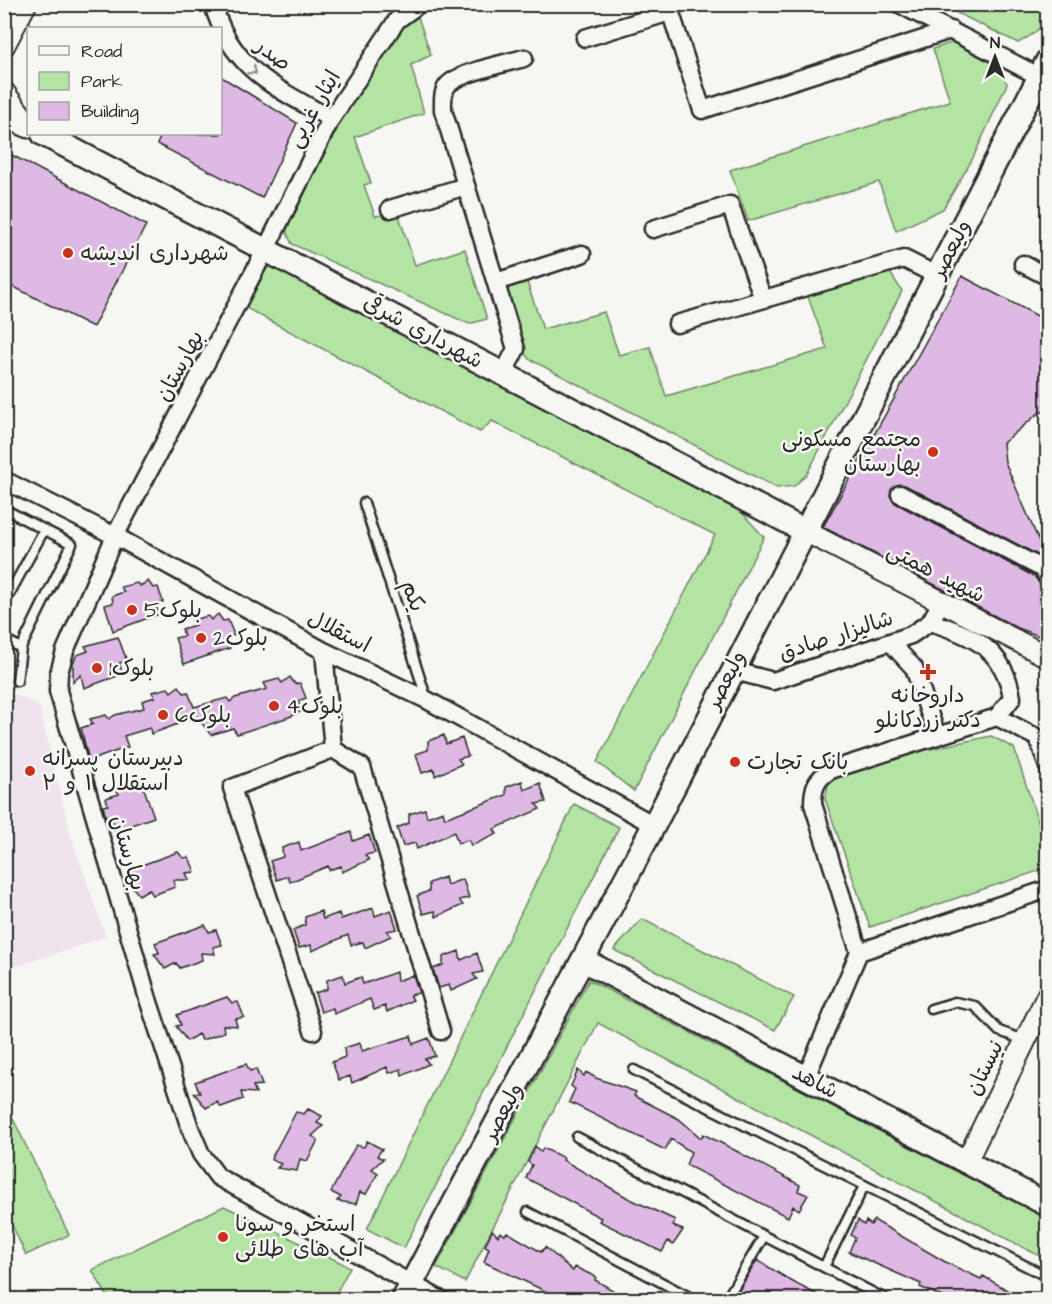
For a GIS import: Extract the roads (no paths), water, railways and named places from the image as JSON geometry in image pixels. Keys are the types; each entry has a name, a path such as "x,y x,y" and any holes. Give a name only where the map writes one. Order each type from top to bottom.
{"main road":[{"name":"ولیعصر","path":"407,1292 654,825 803,530 1045,72"},
{"path":"4,115 27,126"},
{"name":"شهرداری شرقی","path":"45,135 803,530"},
{"name":"شاهد","path":"583,960 1047,1205"}],"street":[{"path":"4,46 26,4"},
{"name":"صدر","path":"213,4 235,54 250,70 331,119"},
{"name":"ایثار غربی","path":"266,249 331,119 397,20 419,4"},
{"path":"899,4 1045,72"},
{"path":"585,38 669,8 702,110 951,30"},
{"path":"503,374 516,349 443,110 443,96 447,86 458,78 524,58"},
{"path":"4,92 27,125"},
{"path":"4,122 27,126"},
{"path":"390,209 466,186"},
{"path":"653,229 730,205 763,299"},
{"name":"بهارستان","path":"266,249 115,536 65,651 59,673 59,697 148,999 192,1135 201,1154 218,1177 407,1292 441,1299"},
{"path":"496,282 582,254"},
{"path":"677,324 904,259 938,276"},
{"path":"1023,264 1047,277"},
{"name":"استقلال","path":"4,480 115,536 324,651 427,700 654,825"},
{"path":"900,494 1043,569 1047,578"},
{"name":"شهید همتی","path":"803,530 1047,657"},
{"name":"شالیزار صادق","path":"731,670 773,681 911,635 930,622 941,603"},
{"path":"806,1077 859,952 813,804 813,789 819,777 831,770 997,717 1012,698 1010,681 991,652 968,634 930,622"},
{"path":"890,642 914,668 937,736"},
{"path":"324,651 333,749"},
{"path":"997,717 1038,738 1047,768"},
{"path":"313,1031 232,789 333,749"},
{"path":"333,749 362,767 441,1031"},
{"path":"859,952 1047,889"},
{"name":"نيستان","path":"966,1162 1047,994"}],"lane":[{"name":"یکم","path":"364,503 427,700"},
{"path":"4,521 7,510 72,544 21,648 17,681"},
{"path":"4,604 44,530"},
{"path":"4,639 21,648"},
{"path":"931,1009 955,1002 975,1006 999,1031 1025,1041"},
{"path":"634,1070 1047,1277"},
{"path":"577,1137 887,1299"},
{"path":"824,1267 864,1186"},
{"path":"528,1212 695,1299"},
{"path":"726,1299 764,1236"}],"place":[{"name":"شهرداری اندیشه","path":"68,253"},
{"name":"مجتمع مسکونی بهارستان","path":"933,452"},
{"name":"بلوک5","path":"132,610"},
{"name":"بلوک2","path":"201,638"},
{"name":"بلوک1","path":"97,668"},
{"name":"داروخانه دکتر زردکانلو","path":"928,672"},
{"name":"بلوک4","path":"274,706"},
{"name":"بلوک6","path":"163,715"},
{"name":"بانک تجارت","path":"735,762"},
{"name":"دبیرستان پسرانه استقلال ۱ و ۲","path":"30,771"},
{"name":"استخر و سونا آب های طلائی","path":"223,1237"}]}
